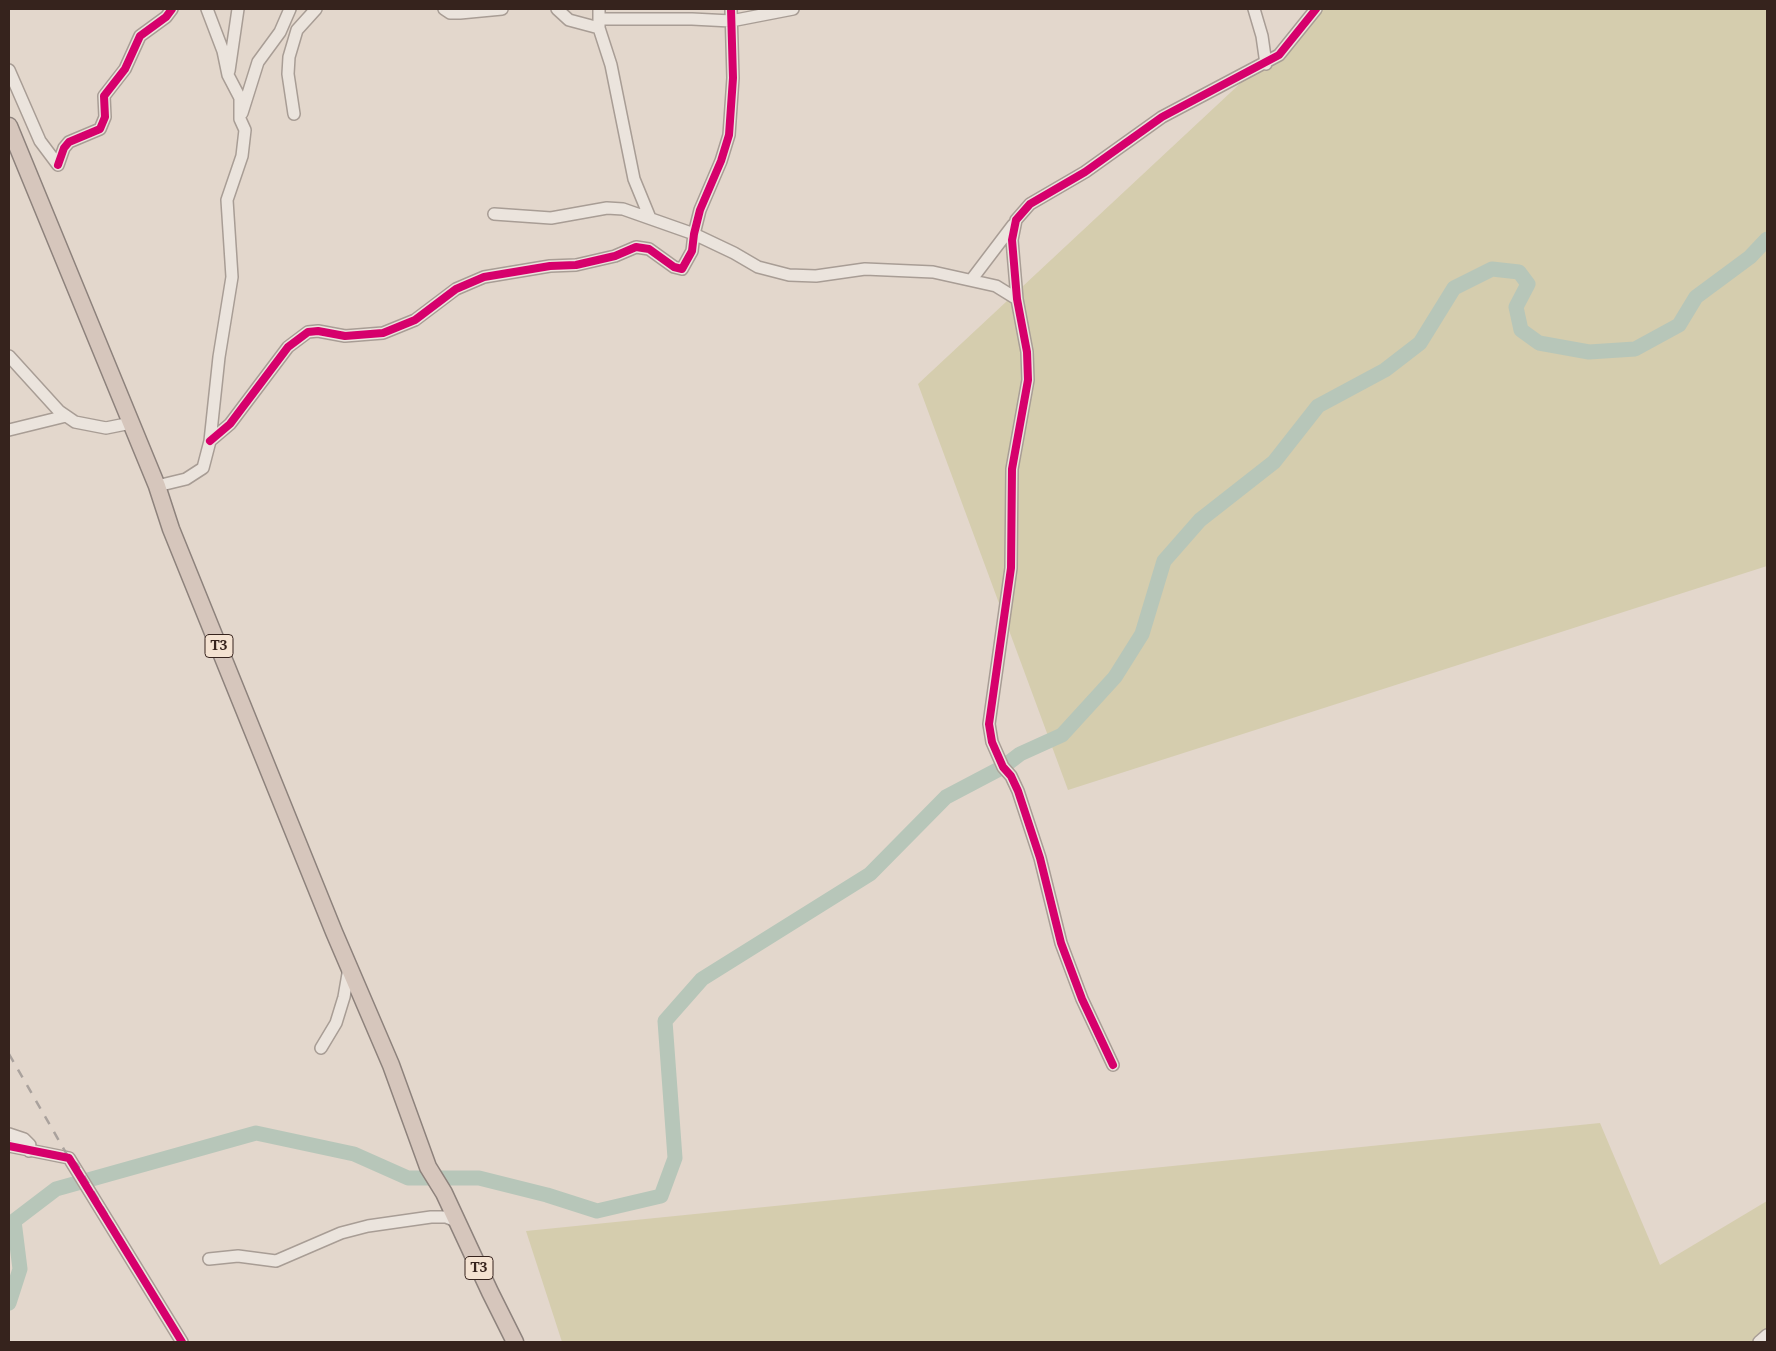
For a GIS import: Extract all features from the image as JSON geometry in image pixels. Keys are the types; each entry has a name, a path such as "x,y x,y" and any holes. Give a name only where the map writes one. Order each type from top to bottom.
{"highway":[{"name":"T3","path":"9,126 131,423 175,538 346,961 391,1064 428,1167 444,1193 515,1342"}],"street":[{"path":"9,70 40,140 58,166 64,148 69,142 100,129 105,117 104,96 125,69 140,36 166,17 172,9"},
{"path":"156,486 186,479 203,468 210,441 219,357 232,277 227,200 242,156 245,130 240,120 240,98 228,75 222,51 207,9"},
{"path":"228,75 238,9"},
{"path":"240,120 258,62 280,32 290,9"},
{"path":"294,114 288,74 289,57 297,30 316,9"},
{"path":"444,9 450,13 460,13 502,9"},
{"path":"557,9 568,20 692,19 731,21 793,9"},
{"path":"210,441 230,424 288,347 308,332 318,330 345,336 383,333 415,320 456,290 484,276 550,266 576,265 615,256 636,247 649,249 674,267 682,269 692,251 700,210 729,135 733,78 731,9"},
{"path":"1254,9 1262,36 1266,64"},
{"path":"972,279 1030,204 1086,172 1162,117 1266,64 1279,55 1316,9"},
{"path":"599,19 611,65 634,178 638,193 650,218"},
{"path":"494,214 551,218 607,208 623,209 694,234 734,253 758,268 789,276 816,276 865,269 933,272 972,279 996,286 1018,300"},
{"path":"1016,220 1012,240 1018,300 1027,352 1028,380 1012,469 1011,568 989,724 992,742 1003,767 1011,776 1018,791 1034,840 1064,950 1085,1007 1113,1066"},
{"path":"9,357 66,416 80,424 98,428 131,423"},
{"path":"9,430 66,416"},
{"path":"321,1048 336,1023 344,997 350,971 346,961"},
{"path":"9,1134 24,1139 30,1145 29,1151"},
{"path":"9,1146 27,1148 29,1151 69,1158 182,1342"},
{"path":"210,1259 238,1256 260,1261 276,1261 341,1233 368,1226 432,1217 446,1218 458,1222"},
{"path":"1759,1342 1767,1335"}],"shaded area":[{"path":"1320,9 1767,9 1767,566 1068,790 918,384"},
{"path":"1600,1123 1660,1265 1767,1201 1767,1342 562,1342 526,1231"}],"waterway":[{"path":"9,1303 20,1269 14,1221 56,1189 256,1133 354,1154 408,1178 479,1178 547,1195 597,1211 661,1196 675,1158 665,1021 702,979 870,874 946,797 1003,767 1020,754 1062,735 1115,677 1142,634 1164,561 1200,520 1274,462 1318,406 1385,370 1420,343 1454,288 1492,269 1519,272 1528,284 1516,307 1521,330 1539,343 1589,352 1635,349 1679,325 1696,297 1750,257 1767,239"}],"railway":[{"path":"9,1054 69,1158 77,1164 183,1342"}],"cycle path":[{"path":"58,165 64,148 69,142 100,129 105,117 104,96 125,69 140,36 166,17 172,9"},
{"path":"210,441 230,424 288,347 308,332 318,331 345,336 383,333 415,320 456,289 484,277 550,266 576,265 615,256 636,247 649,249 674,267 682,269 692,251 700,210 721,161 729,135 733,78 731,9"},
{"path":"1113,1065 1082,999 1061,943 1040,858 1018,791 1011,776 1003,767 992,742 989,724 1011,568 1012,469 1028,380 1027,352 1017,299 1012,240 1016,220 1030,204 1085,172 1162,117 1279,55 1316,9"},
{"path":"9,1146 69,1158 182,1342"}]}
